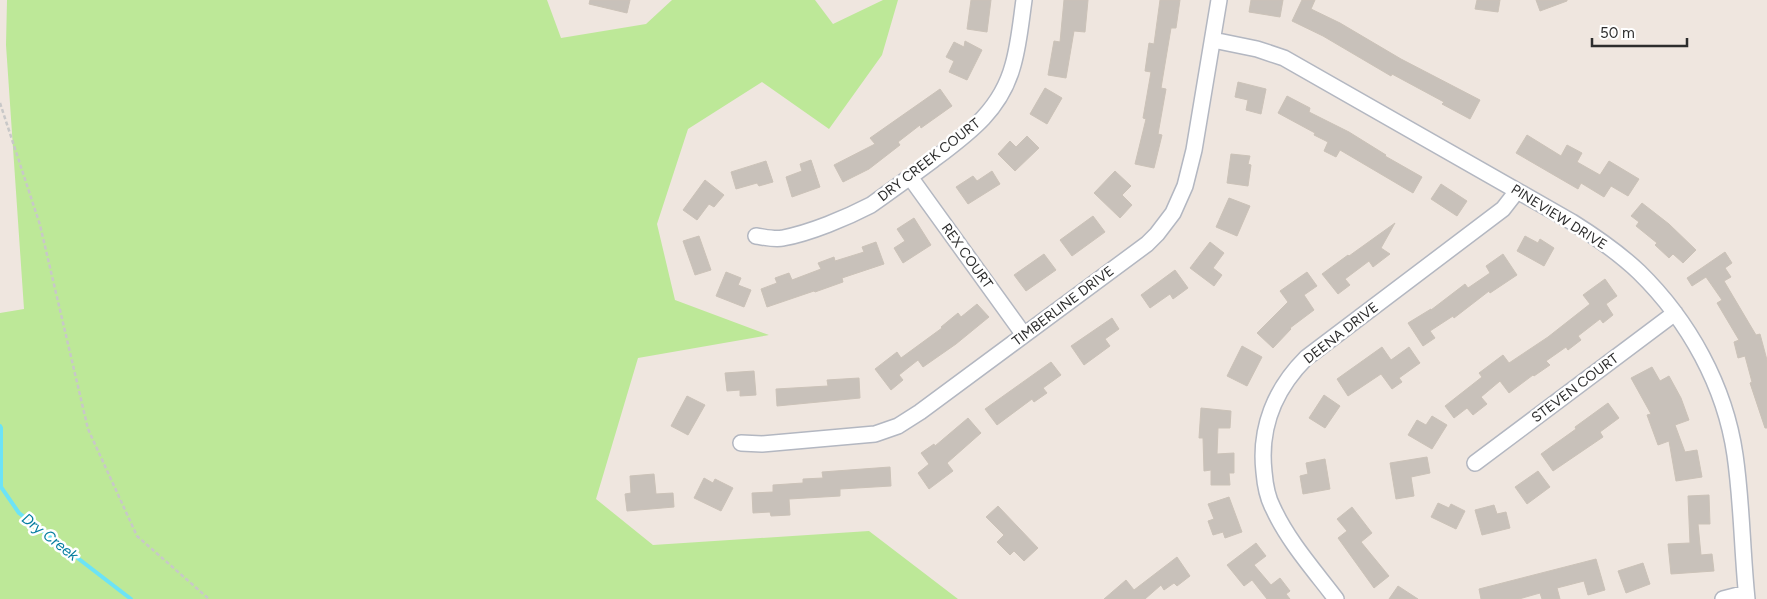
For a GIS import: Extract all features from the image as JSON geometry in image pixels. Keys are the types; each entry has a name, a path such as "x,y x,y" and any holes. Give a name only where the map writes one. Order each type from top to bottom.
{"street":[{"name":"DRY CREEK COURT","path":"756,236 781,239 822,226 871,205 967,134 982,120 997,101 1013,64 1024,0"},
{"name":"TIMBERLINE DRIVE","path":"741,443 762,444 875,434 898,426 920,412 1147,244 1173,213 1185,186 1194,150 1219,0"},
{"name":"PINEVIEW DRIVE","path":"1213,40 1257,49 1284,58 1572,222 1606,244 1638,271 1688,331 1708,366 1729,425 1735,453 1740,494 1747,596"},
{"name":"REX COURT","path":"910,177 1024,335"},
{"name":"DEENA DRIVE","path":"1336,599 1288,536 1272,507 1265,485 1262,457 1264,429 1273,405 1284,383 1306,358 1503,209 1517,190"},
{"name":"STEVEN COURT","path":"1475,463 1674,313"},
{"path":"1723,599 1747,596"}],"path":[{"path":"0,104 40,225 88,429 137,536 209,599"}],"green space":[{"path":"7,0 547,0 561,38 646,24 672,0 815,0 833,24 883,0 898,0 882,55 829,129 762,82 688,129 657,224 675,300 769,335 638,358 596,499 653,545 869,531 958,599 0,599 0,313 24,309 6,45"}],"building":[{"path":"590,0 630,0 627,13 589,4"},
{"path":"971,0 991,0 987,32 967,29"},
{"path":"1064,0 1088,0 1085,32 1074,31 1066,78 1048,75 1054,41 1060,42"},
{"path":"1160,0 1180,0 1176,28 1171,28 1161,88 1166,89 1158,134 1162,135 1154,168 1135,164 1146,119 1143,118 1151,72 1145,71 1149,43 1154,44"},
{"path":"1251,0 1283,0 1280,17 1249,12"},
{"path":"1302,0 1315,0 1311,9 1480,100 1470,119 1442,104 1444,102 1392,74 1391,76 1323,36 1292,21"},
{"path":"1477,0 1500,0 1498,12 1475,9"},
{"path":"1536,0 1567,0 1567,1 1540,11"},
{"path":"965,41 982,50 967,80 949,72 954,61 946,57 954,42 964,47"},
{"path":"1238,82 1266,89 1261,114 1246,110 1248,100 1235,97"},
{"path":"1045,88 1062,98 1047,124 1030,114"},
{"path":"940,89 952,106 921,128 920,125 898,142 900,145 869,169 843,182 834,165 875,144 870,138"},
{"path":"1287,96 1310,108 1309,112 1349,132 1385,156 1422,177 1413,193 1340,150 1336,157 1324,151 1328,142 1278,113"},
{"path":"1527,135 1561,156 1567,145 1582,153 1577,162 1600,175 1609,161 1639,179 1628,196 1611,186 1604,197 1581,183 1578,189 1516,153"},
{"path":"1027,136 1039,148 1015,171 998,154 1010,141 1016,147"},
{"path":"1231,154 1250,156 1248,164 1251,165 1248,186 1227,183"},
{"path":"811,160 820,187 792,197 786,177 802,171 800,164"},
{"path":"766,161 773,182 759,186 757,183 736,189 731,172"},
{"path":"992,171 1000,184 968,204 956,187 973,176 977,181"},
{"path":"1115,171 1131,186 1122,195 1132,205 1120,218 1094,193"},
{"path":"705,180 724,195 714,207 709,204 697,220 683,210"},
{"path":"1441,184 1467,201 1457,216 1431,199"},
{"path":"1229,198 1250,206 1237,236 1216,227"},
{"path":"1642,203 1669,224 1696,250 1683,263 1673,254 1669,258 1655,245 1657,243 1636,226 1639,222 1631,216"},
{"path":"1093,216 1105,232 1072,256 1060,240"},
{"path":"914,218 931,245 903,263 894,248 905,241 897,229"},
{"path":"1395,223 1381,248 1390,254 1373,267 1369,261 1345,279 1350,285 1338,294 1322,274"},
{"path":"699,236 711,270 695,275 683,241"},
{"path":"1525,236 1538,243 1540,239 1554,248 1544,266 1517,251"},
{"path":"876,242 884,264 842,278 843,282 767,307 761,289 777,283 775,278 789,273 792,280 821,269 818,263 834,257 835,261 864,252 862,247"},
{"path":"1210,242 1224,253 1213,268 1222,275 1214,286 1190,268"},
{"path":"1725,252 1732,263 1725,268 1731,277 1724,281 1756,335 1760,334 1767,360 1767,428 1765,428 1750,383 1752,382 1745,356 1738,358 1734,342 1739,340 1717,303 1722,300 1706,277 1692,286 1687,278"},
{"path":"1044,254 1056,270 1026,291 1014,275"},
{"path":"1503,254 1517,275 1490,293 1489,291 1454,318 1453,316 1430,331 1435,338 1423,346 1408,323 1431,310 1465,284 1468,288 1490,273 1486,266"},
{"path":"1175,270 1188,288 1173,299 1170,294 1150,308 1141,295"},
{"path":"726,272 741,278 738,285 751,290 744,307 716,296"},
{"path":"1307,272 1317,286 1304,295 1314,310 1290,328 1273,348 1257,333 1288,302 1280,291"},
{"path":"1605,279 1617,296 1606,304 1613,315 1603,323 1600,319 1578,336 1581,340 1568,350 1566,347 1546,361 1550,365 1509,393 1500,381 1481,397 1487,404 1473,415 1467,408 1454,418 1445,406 1482,377 1479,373 1503,355 1509,363 1548,337 1590,304 1583,295"},
{"path":"977,304 989,317 956,344 923,367 918,360 899,375 903,380 891,390 875,369 897,352 901,358 942,328 958,313 961,317"},
{"path":"1112,318 1119,329 1105,339 1110,346 1084,365 1071,346"},
{"path":"1242,346 1262,357 1247,386 1227,376"},
{"path":"1382,347 1391,360 1409,347 1420,363 1399,378 1402,382 1392,389 1381,374 1348,396 1337,379"},
{"path":"1051,362 1061,375 1043,388 1047,393 1034,402 1032,399 997,425 985,409"},
{"path":"1652,367 1660,381 1669,376 1681,398 1689,420 1675,425 1685,452 1697,450 1702,477 1676,481 1669,441 1658,445 1647,415 1651,414 1631,378"},
{"path":"754,371 756,395 740,396 740,390 727,391 725,373"},
{"path":"859,378 860,398 777,406 776,389 828,386 827,380"},
{"path":"1324,395 1340,406 1325,428 1309,418"},
{"path":"687,396 705,405 688,435 671,426"},
{"path":"1608,403 1619,418 1600,432 1603,437 1553,471 1541,454"},
{"path":"1201,408 1231,411 1230,428 1218,428 1217,454 1234,453 1234,473 1229,473 1230,485 1211,485 1211,470 1204,471 1203,438 1199,438"},
{"path":"1432,416 1447,425 1432,449 1408,435 1417,420 1426,425"},
{"path":"968,418 981,433 947,463 953,471 929,489 918,473 929,464 921,453 934,444 935,446"},
{"path":"1427,457 1430,473 1411,477 1414,496 1396,499 1390,463"},
{"path":"1325,459 1330,489 1303,494 1300,476 1308,474 1306,463"},
{"path":"890,467 891,486 840,489 840,496 789,499 790,515 771,516 770,512 753,513 752,493 773,492 773,485 803,483 803,479 823,478 822,472"},
{"path":"1538,471 1550,487 1527,504 1515,487"},
{"path":"654,474 656,494 673,493 674,507 627,511 625,494 631,493 630,476"},
{"path":"704,478 713,483 715,479 733,488 721,511 694,498"},
{"path":"1709,495 1710,524 1698,524 1701,555 1712,554 1714,571 1671,574 1668,544 1690,543 1688,496"},
{"path":"1229,497 1242,532 1225,538 1223,532 1213,535 1208,521 1214,519 1208,504"},
{"path":"1438,503 1449,508 1451,504 1465,511 1456,529 1431,517"},
{"path":"1494,505 1497,514 1506,512 1510,528 1482,535 1475,510"},
{"path":"998,506 1038,548 1024,561 1014,551 1010,555 997,542 1004,535 986,517"},
{"path":"1352,507 1372,533 1361,542 1389,576 1374,588 1338,538 1347,531 1337,519"},
{"path":"1256,543 1266,556 1254,565 1271,585 1280,578 1290,591 1286,594 1290,599 1267,599 1252,580 1244,586 1227,565"},
{"path":"1177,557 1190,576 1177,586 1174,583 1164,590 1161,585 1145,599 1104,599 1126,580 1134,590"},
{"path":"1596,559 1605,590 1588,595 1584,581 1557,588 1560,599 1542,599 1540,593 1519,599 1481,599 1479,589"},
{"path":"1643,563 1650,584 1626,593 1618,571"},
{"path":"1398,586 1418,599 1389,599"}],"waterway":[{"name":"Dry Creek","path":"0,426 1,487 19,513 131,599"}]}
